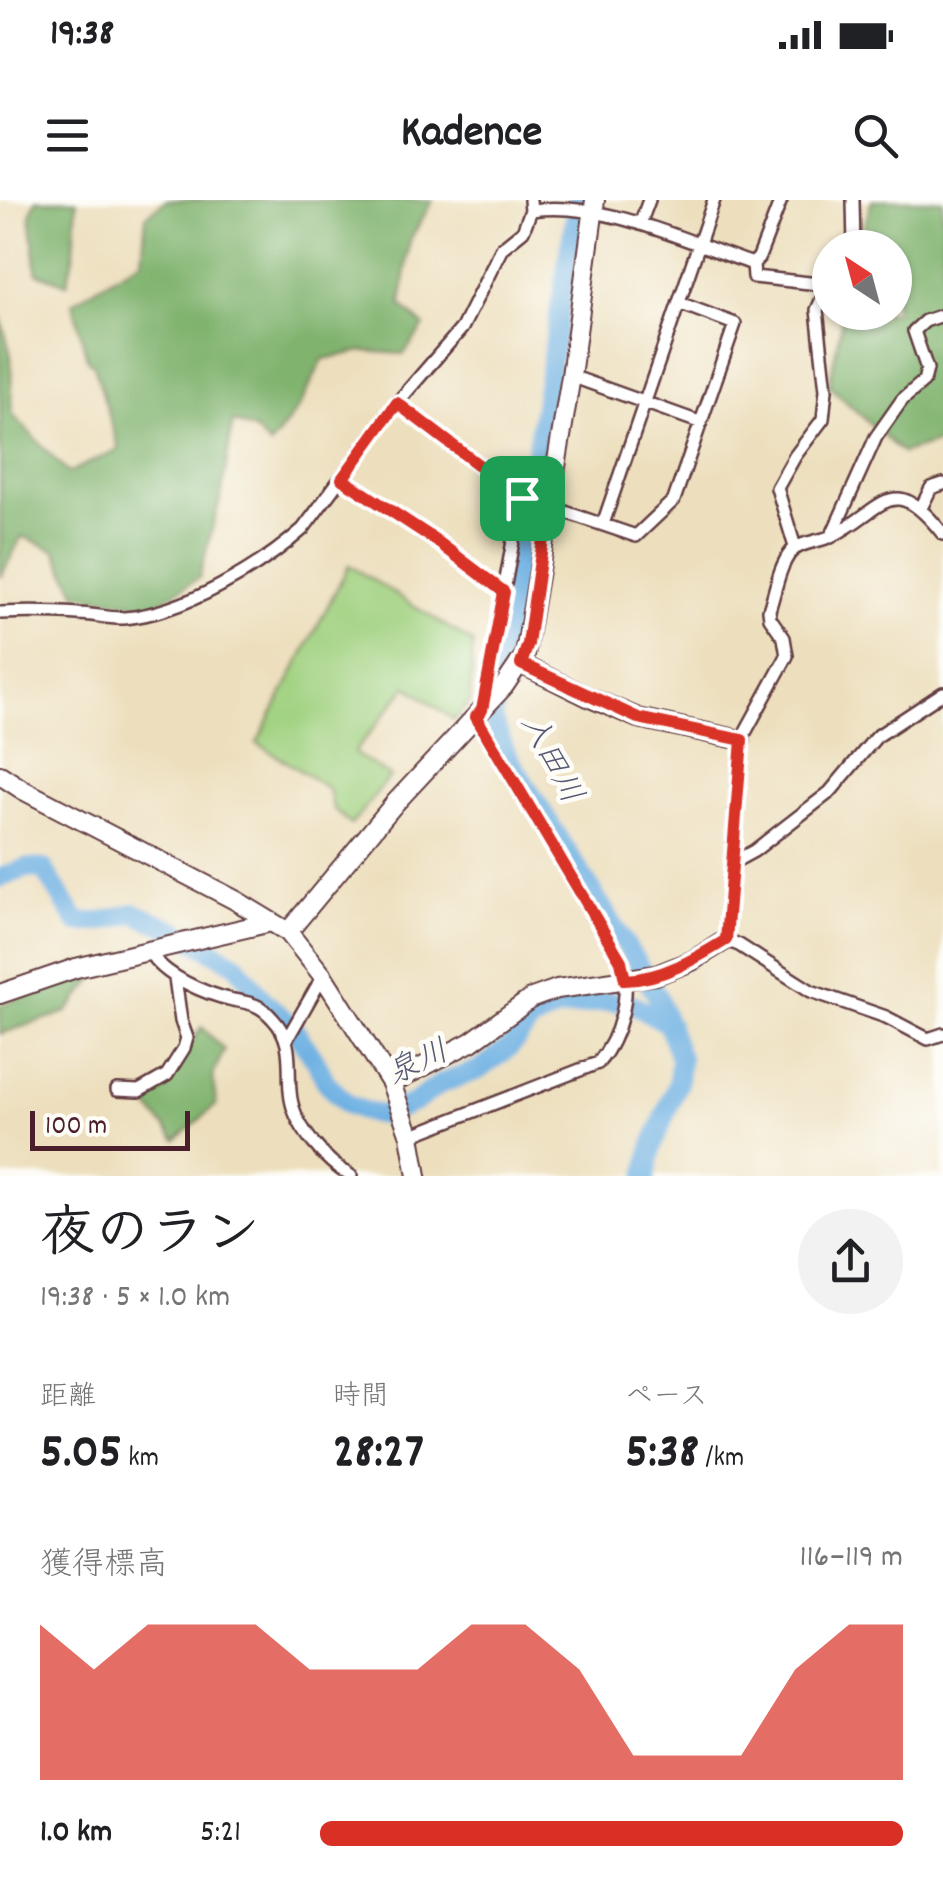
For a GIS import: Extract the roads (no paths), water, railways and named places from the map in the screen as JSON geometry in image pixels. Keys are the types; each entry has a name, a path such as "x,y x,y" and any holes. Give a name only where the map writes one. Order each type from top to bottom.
{"street":[{"path":"640,224 649,200"},
{"path":"603,524 714,200"},
{"path":"781,200 753,264 754,277 812,282"},
{"path":"852,200 853,230"},
{"path":"0,613 120,618 152,614 191,603 285,545 303,529 397,403 462,328 502,248 523,231 530,205 590,205 753,264"},
{"path":"408,1130 598,1063 610,1049 628,985 621,961 479,713 504,592 571,376 590,205"},
{"path":"397,403 533,500 636,536 674,500 735,324 679,303"},
{"path":"831,537 876,436 902,400 924,381 927,369 914,331 943,315"},
{"path":"795,548 778,488 795,456 823,419 826,390 819,330"},
{"path":"571,376 700,422"},
{"path":"342,479 419,528 504,592"},
{"path":"921,508 932,488 943,484"},
{"path":"726,940 742,740 786,656 784,638 769,610 788,555 795,548 831,537 888,499 911,502 921,508 943,534"},
{"path":"0,994 76,968 209,937 280,927 521,664 528,644 533,500"},
{"path":"521,664 638,718 742,740"},
{"path":"732,863 754,851 830,792 876,737 943,693"},
{"path":"0,775 280,927 323,976 394,1088 417,1176"},
{"path":"394,1088 471,1042 532,998 557,989 628,985 692,961 726,940"},
{"path":"726,940 811,991 886,1017 928,1039 943,1034"},
{"path":"149,951 156,965 176,978 233,1000 250,1001 292,1032"},
{"path":"323,976 292,1032 294,1108 318,1150 351,1176"},
{"path":"117,1090 139,1091 167,1075 184,1048 187,1038 180,1022 176,978"}],"waterway":[{"name":"入田川","path":"578,200 492,718 507,755 658,997 680,1058 678,1083 652,1147 646,1176"},
{"name":"泉川","path":"0,878 26,868 44,869 77,922 99,922 134,913 173,929 236,964 264,1001 291,1025 326,1082 347,1104 369,1113 384,1115 415,1102 442,1083 479,1070 510,1047 531,1021 555,1009 607,1001 630,1003 669,1024"}]}
